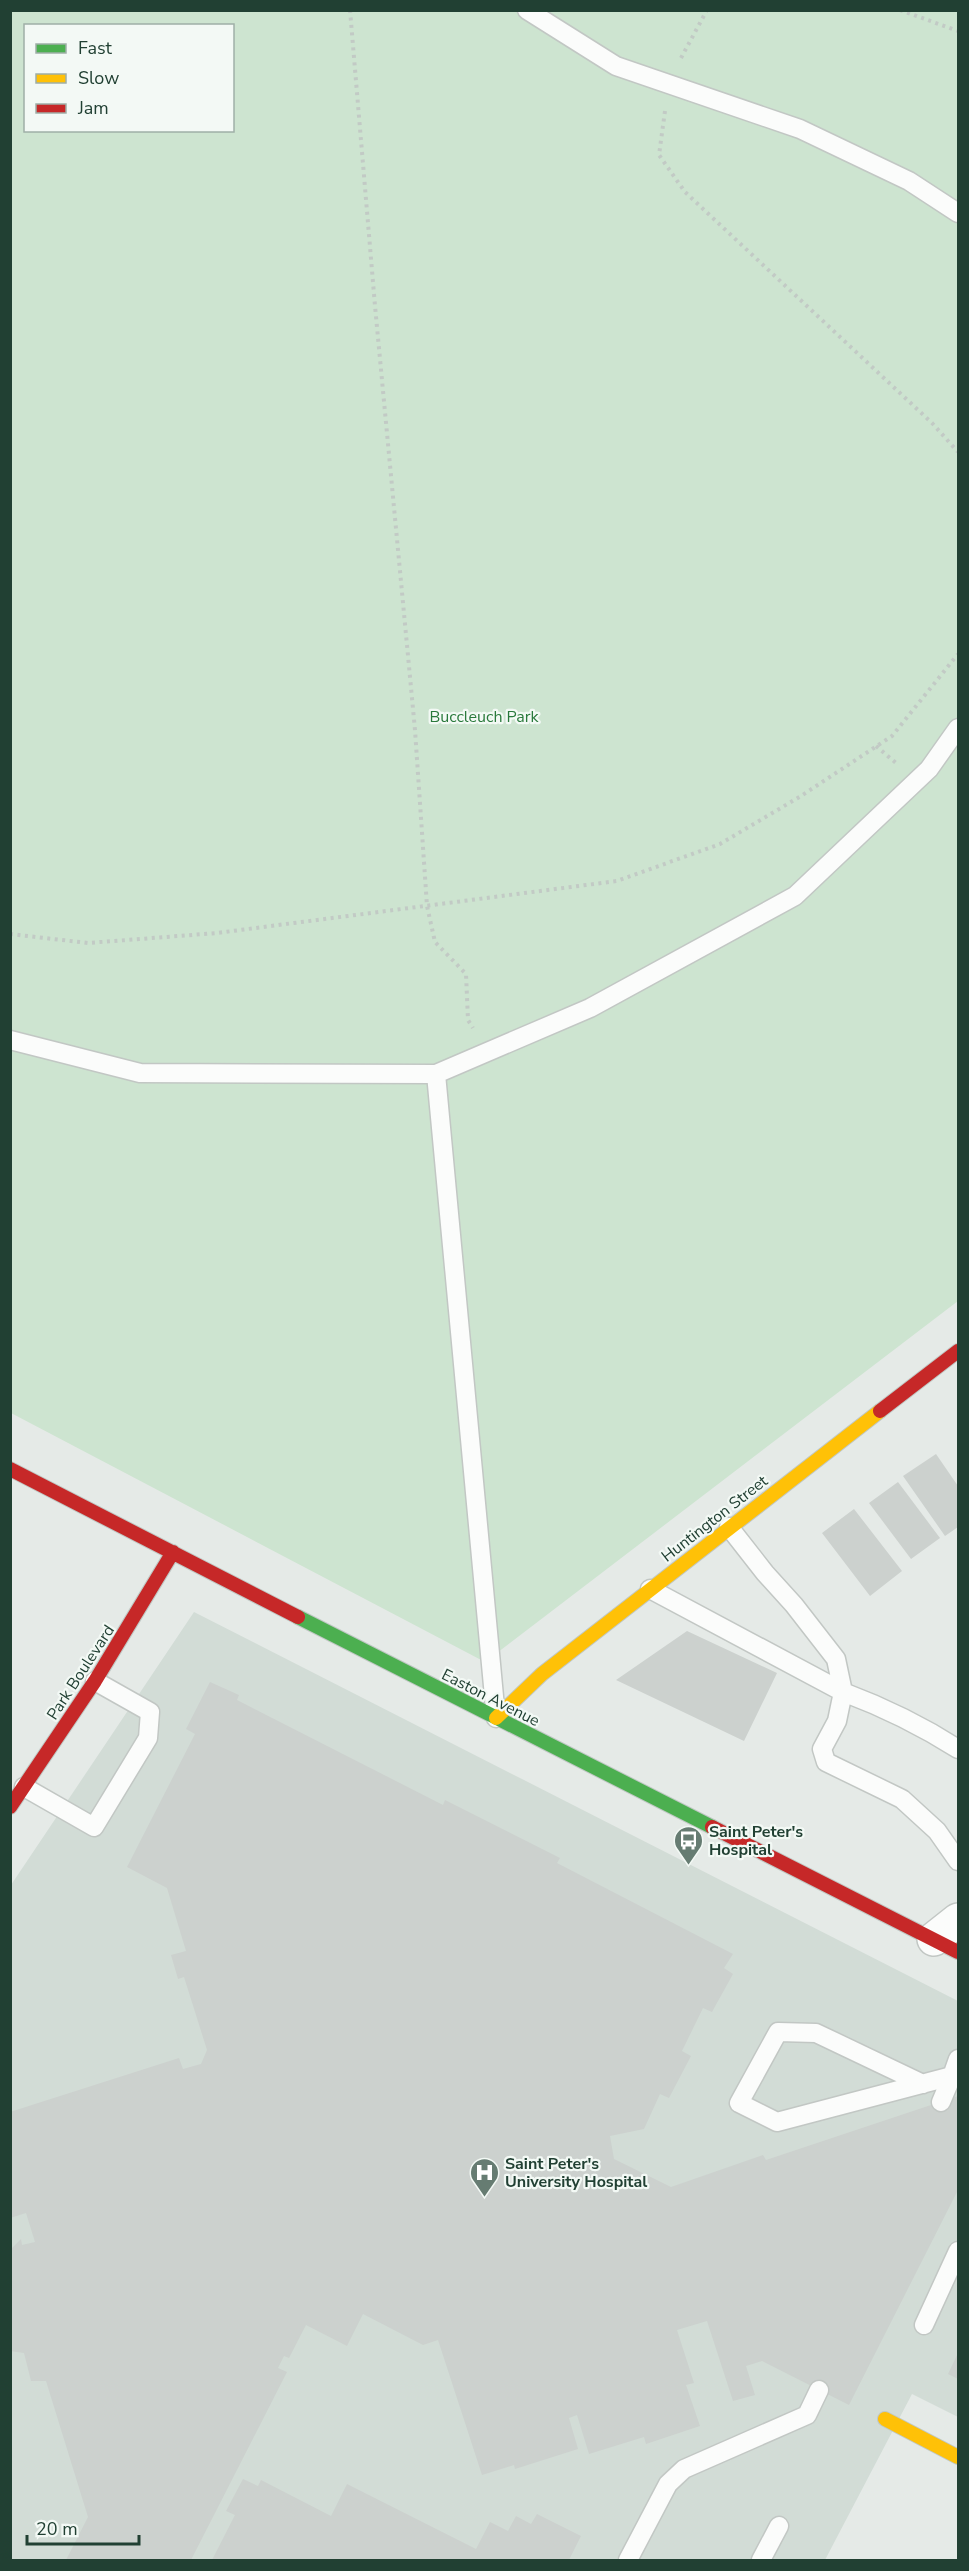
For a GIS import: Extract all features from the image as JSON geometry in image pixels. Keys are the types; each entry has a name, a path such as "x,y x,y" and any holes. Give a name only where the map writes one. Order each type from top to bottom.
{"street":[{"name":"Huntington Street","path":"496,1718 542,1674 958,1351"},
{"name":"Easton Avenue","path":"10,1469 496,1718 950,1937"},
{"name":"Park Boulevard","path":"10,1807 95,1681 173,1552"},
{"path":"885,2419 958,2457"}],"lane":[{"path":"526,10 616,66 800,129 909,181 958,213"},
{"path":"10,1040 140,1073 436,1074 590,1008 795,896 929,769 958,728"},
{"path":"436,1074 496,1718"},
{"path":"729,1527 836,1659 843,1692 837,1721 822,1749 826,1762 902,1799 937,1831 958,1861"},
{"path":"650,1589 843,1692 892,1713 958,1749"},
{"path":"24,1787 94,1827 148,1738 150,1712 95,1681"},
{"path":"923,2084 816,2033 778,2031 739,2103 777,2122 923,2084 955,2067"},
{"path":"941,2102 955,2067"},
{"path":"924,2325 958,2251"},
{"path":"628,2560 668,2484 684,2469 807,2415 819,2390"},
{"path":"761,2560 779,2526"}],"path":[{"path":"350,10 414,730 427,906 435,942 466,974 468,1020 490,1052"},
{"path":"707,10 683,54 671,85 659,155 686,192 932,423 958,452"},
{"path":"900,10 958,31"},
{"path":"10,934 88,943 217,933 616,881 720,844 801,796 892,736 958,654"}],"shaded area":[{"name":"Saint Peter's University Hospital","path":"194,1612 958,2001 958,2417 912,2394 825,2560 11,2560 11,1885"}],"green space":[{"name":"Buccleuch Park","path":"11,11 958,11 958,1301 485,1662 11,1413"}],"building":[{"path":"936,1454 958,1486 958,1527 945,1536 903,1476"},
{"path":"898,1482 940,1538 911,1559 869,1503"},
{"path":"854,1509 902,1571 870,1596 822,1533"},
{"path":"687,1631 777,1673 744,1741 616,1680"},
{"name":"Saint Peter's University Hospital","path":"210,1682 239,1695 237,1700 443,1805 445,1800 560,1858 557,1863 733,1954 724,1968 733,1974 712,2012 703,2008 682,2051 691,2056 669,2098 660,2094 644,2129 610,2136 614,2159 671,2187 763,2155 766,2160 958,2096 958,2190 849,2405 762,2361 746,2366 755,2395 733,2401 707,2321 677,2330 694,2383 686,2385 700,2426 646,2444 644,2437 589,2454 577,2415 569,2418 578,2449 515,2469 514,2465 482,2475 438,2340 423,2345 363,2314 347,2346 306,2325 289,2358 284,2356 278,2368 287,2372 191,2560 66,2560 88,2517 46,2381 31,2381 24,2353 10,2351 10,2250 21,2239 22,2245 35,2242 26,2213 10,2218 10,2112 179,2058 183,2069 201,2064 207,2050 184,1977 178,1979 171,1955 186,1951 167,1888 127,1867 195,1734 186,1729"},
{"path":"958,2353 958,2379 948,2374"},
{"path":"243,2479 258,2486 261,2480 331,2516 347,2484 476,2549 490,2522 508,2531 516,2516 531,2524 537,2514 581,2536 569,2560 212,2560 235,2515 226,2511"}],"traffic: fast":[{"path":"298,1617 712,1827"}],"traffic: slow":[{"path":"496,1718 542,1674 880,1411"},
{"path":"885,2419 958,2457"}],"traffic: jam":[{"path":"880,1411 958,1351"},
{"path":"10,1469 298,1617"},
{"path":"10,1807 95,1681 173,1552"},
{"path":"712,1827 958,1952"}],"place":[{"name":"Saint Peter's Hospital","path":"688,1866"},
{"name":"Saint Peter's University Hospital","path":"484,2198"}]}
